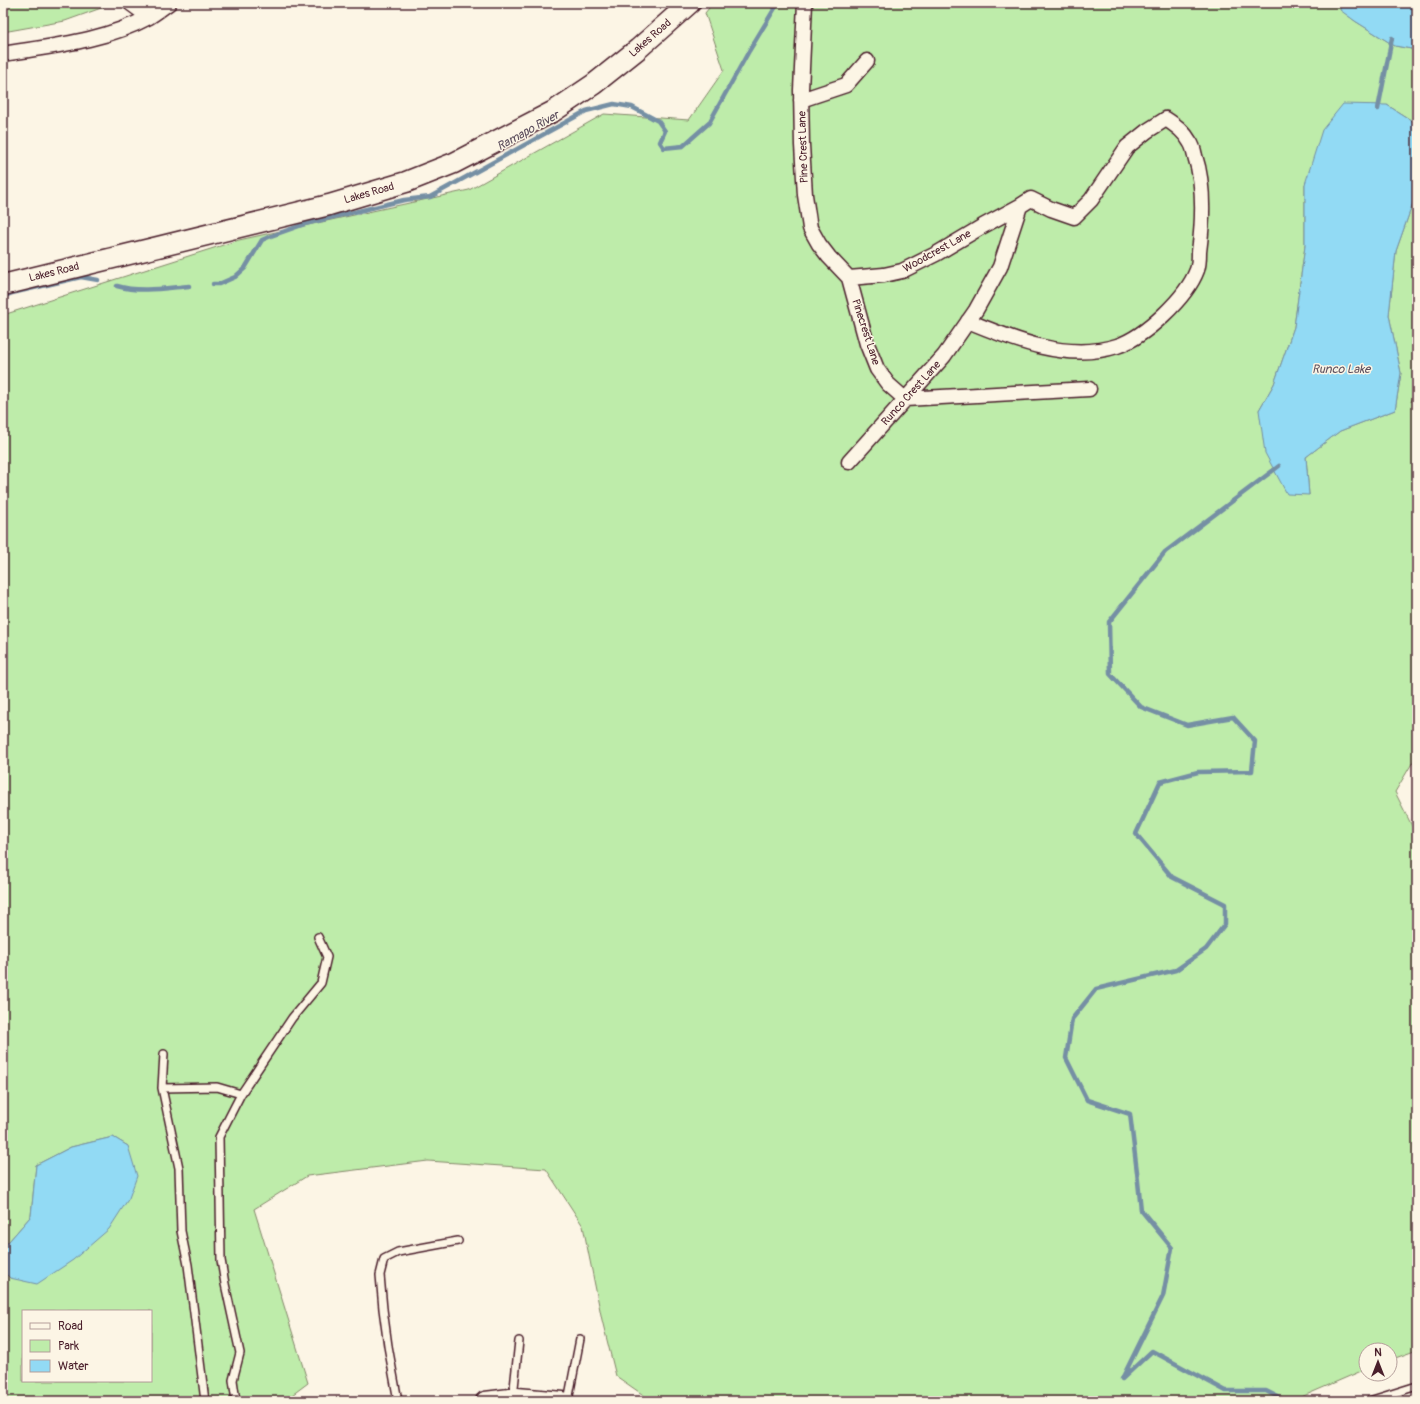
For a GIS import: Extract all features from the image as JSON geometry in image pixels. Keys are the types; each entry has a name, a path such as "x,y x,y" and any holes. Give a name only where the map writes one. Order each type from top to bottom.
{"main road":[{"name":"Lakes Road","path":"3,285 329,205 406,182 454,163 554,111 594,84 638,49 690,3"}],"street":[{"path":"130,3 149,17"},
{"path":"3,54 88,40 113,32 149,17 169,3"},
{"name":"Pine Crest Lane","path":"805,3 801,100 805,195 810,228 819,244 829,257 849,278"},
{"path":"801,100 846,85 867,61"},
{"path":"968,321 1020,342 1061,350 1101,350 1118,346 1138,335 1158,320 1184,294 1198,270 1202,207 1200,170 1191,143 1183,131 1166,119 1147,130 1127,147 1091,200 1074,217 1050,209 1031,199 1020,206"},
{"name":"Woodcrest Lane","path":"849,278 884,275 902,271 1020,206"},
{"name":"Runco Crest Lane","path":"849,462 944,356 976,310 1000,267 1020,206"},
{"name":"Pinecrest Lane","path":"849,278 867,344 877,369 888,384 905,399"},
{"path":"905,399 1089,389"},
{"path":"485,1401 512,1397 563,1401"}],"lane":[{"path":"236,1401 234,1380 240,1352 224,1284 221,1260 219,1137 240,1094 292,1018 321,983 327,957 318,937"},
{"path":"164,1054 162,1088 179,1168 181,1231 188,1265 205,1401"},
{"path":"162,1088 216,1087 240,1094"},
{"path":"398,1401 383,1309 380,1275 384,1259 398,1252 458,1241"},
{"path":"568,1401 580,1339"},
{"path":"512,1397 518,1341"},
{"path":"1369,1401 1417,1386"}],"green space":[{"path":"3,3 107,3 104,7 65,21 3,32"},
{"path":"713,3 1341,3 1341,10 1355,21 1395,46 1417,50 1417,124 1387,105 1305,184 1305,246 1294,327 1274,384 1259,410 1309,495 1306,457 1340,431 1395,410 1401,373 1389,315 1396,251 1415,197 1417,177 1417,388 1411,402 1417,391 1417,755 1395,792 1417,836 1417,1350 1398,1357 1398,1342 1358,1342 1358,1372 1292,1401 652,1401 616,1376 602,1320 583,1226 546,1169 428,1161 307,1176 254,1209 308,1383 284,1401 3,1401 3,1271 10,1278 128,1146 113,1137 71,1147 36,1165 31,1216 3,1248 3,315 239,240 469,190 604,114 689,120 724,70 705,13"}],"water":[{"path":"1341,3 1417,3 1417,50 1395,46 1340,10"},
{"name":"Runco Lake","path":"1343,104 1387,105 1417,124 1417,177 1415,197 1396,251 1389,315 1401,373 1395,410 1340,431 1306,457 1309,495 1287,494 1265,453 1259,410 1274,384 1294,327 1305,246 1305,184 1322,130"},
{"path":"113,1137 128,1146 137,1176 129,1198 109,1229 73,1260 37,1284 10,1278 3,1271 3,1248 31,1216 36,1165 71,1147"}],"waterway":[{"name":"Ramapo River","path":"213,284 219,284 235,277 245,268 262,240 305,224 404,200 430,197 586,111 614,104 632,107 658,121 665,131 660,142 664,148 683,146 709,123 749,51 778,3"},
{"path":"1378,109 1392,38"},
{"name":"Ramapo River","path":"3,297 12,293 81,277 98,280"},
{"name":"Ramapo River","path":"117,286 144,290 189,286"},
{"path":"1279,466 1165,552 1109,622 1110,674 1141,707 1187,725 1233,717 1255,741 1252,771 1198,772 1160,782 1136,834 1172,877 1225,904 1225,924 1206,949 1176,970 1096,989 1072,1019 1066,1058 1087,1100 1130,1114 1141,1210 1172,1248 1163,1296 1122,1379 1152,1351 1226,1391 1266,1391 1286,1401"}]}
